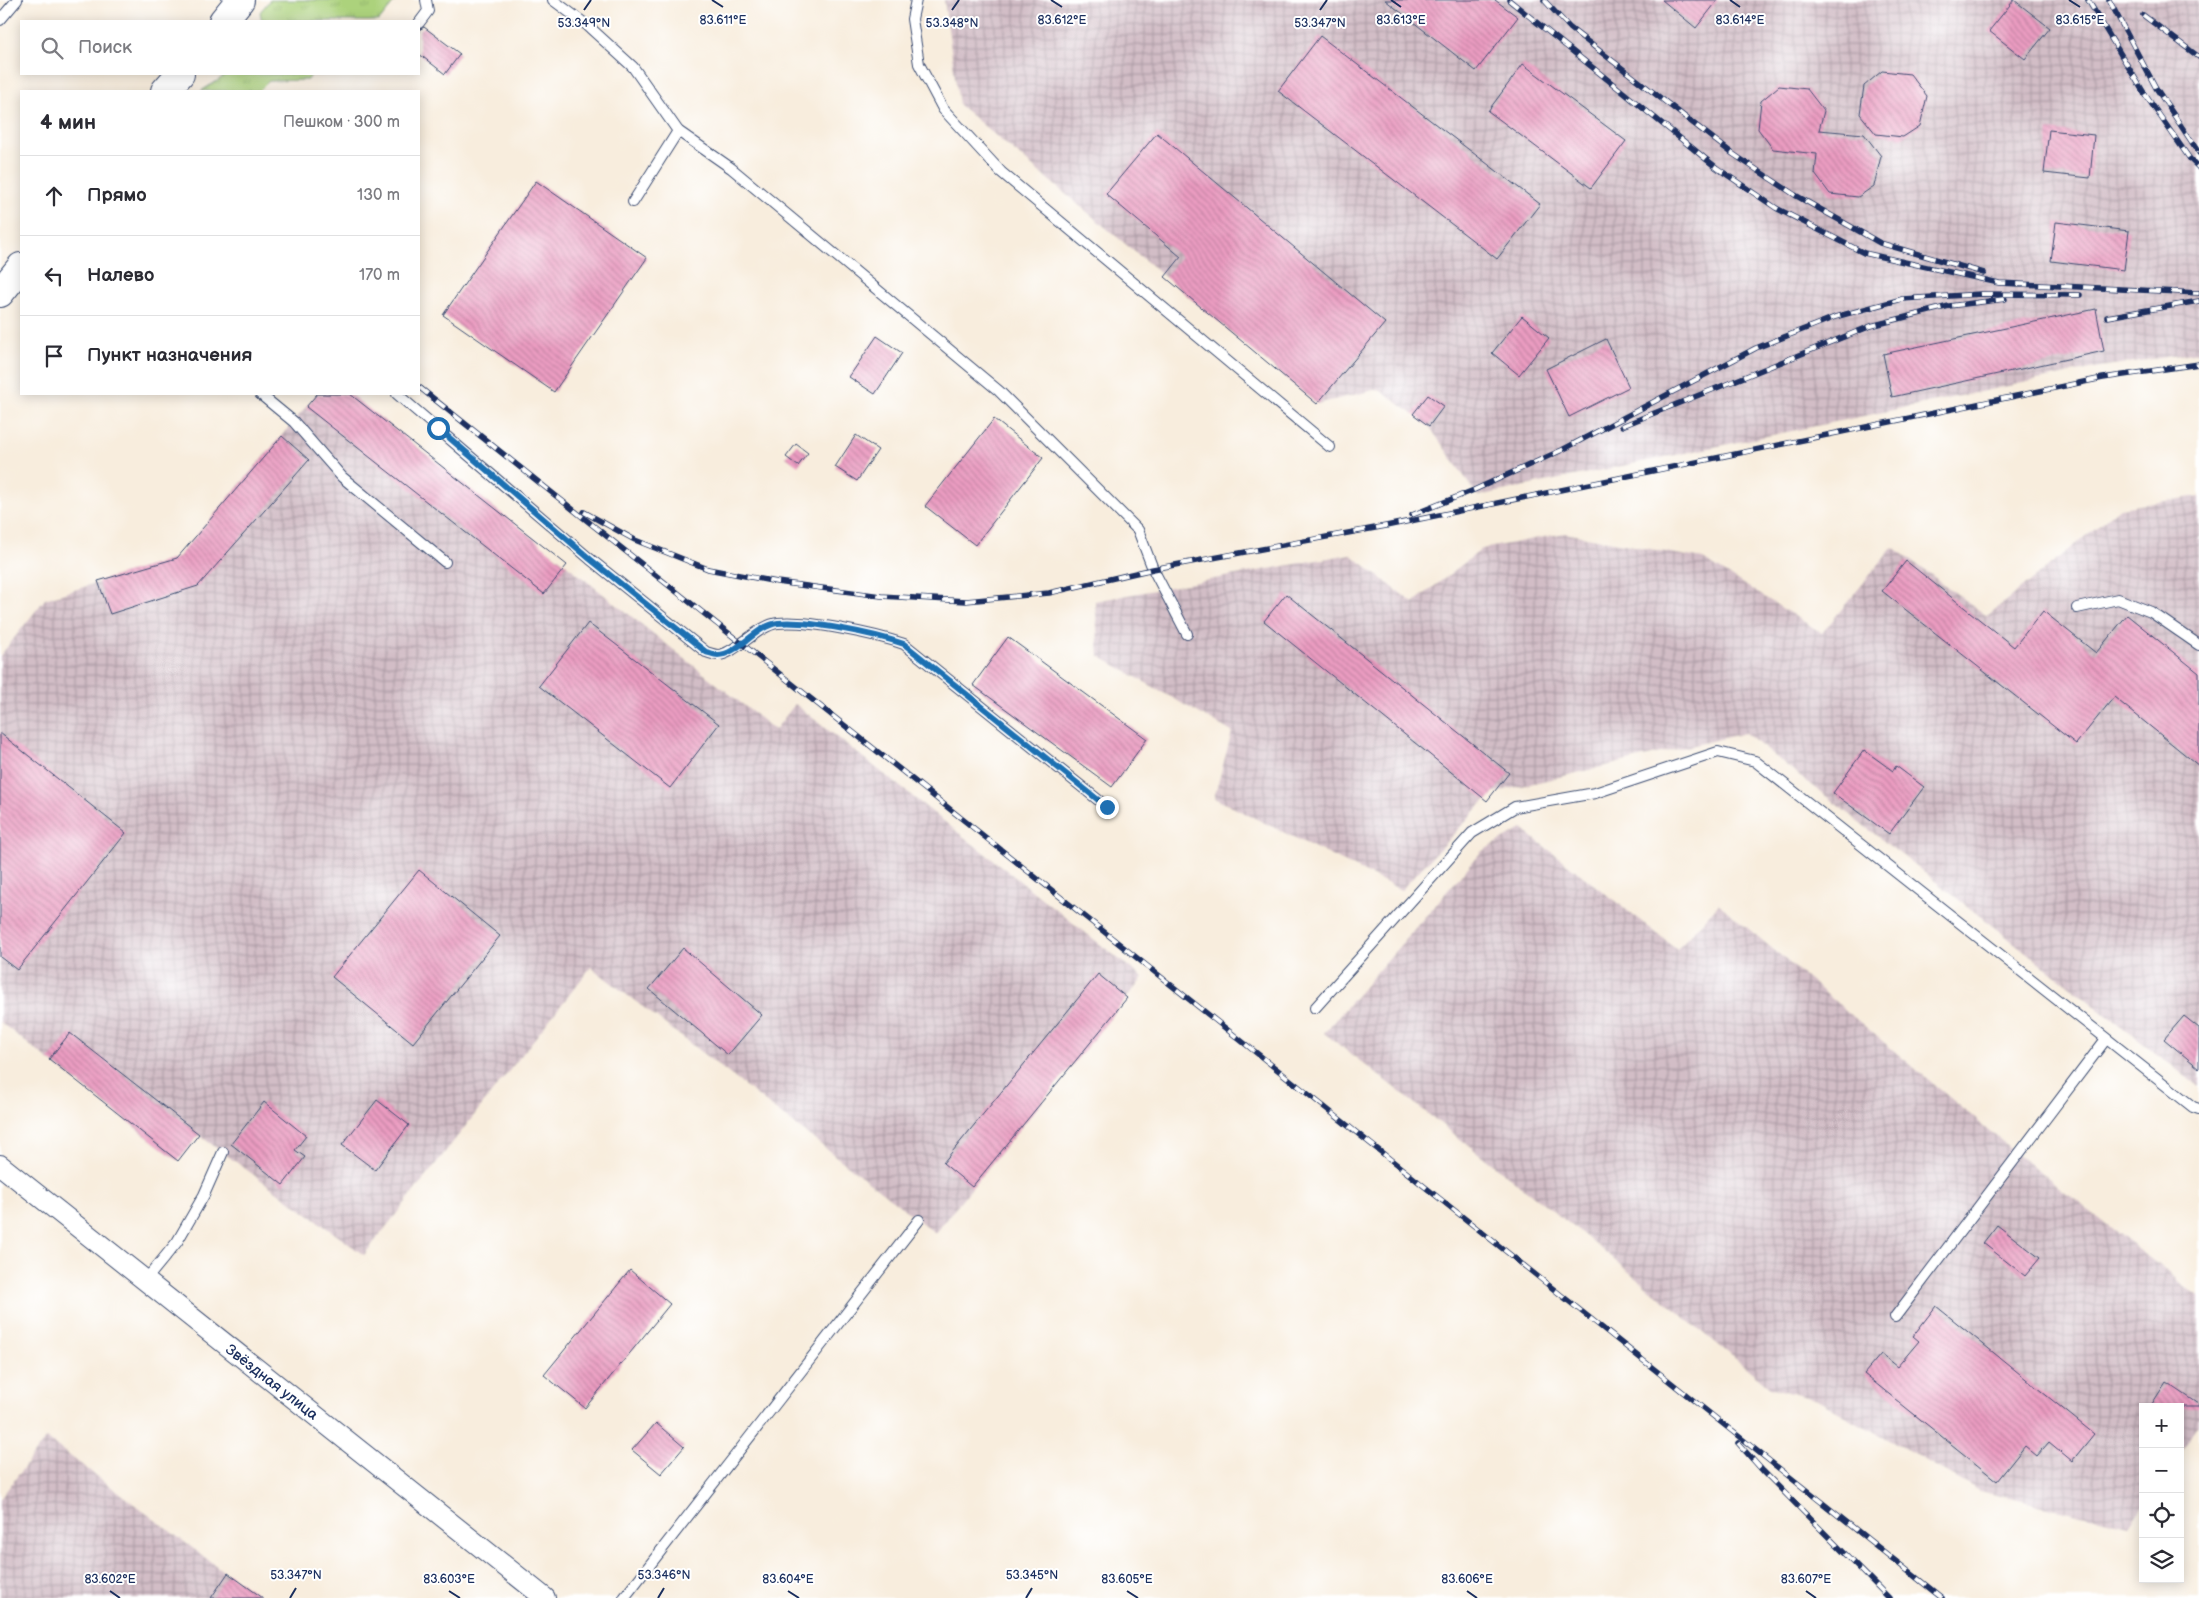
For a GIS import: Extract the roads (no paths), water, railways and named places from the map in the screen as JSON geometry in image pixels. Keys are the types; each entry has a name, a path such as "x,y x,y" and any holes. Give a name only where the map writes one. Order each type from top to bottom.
{"highway":[{"path":"223,20 240,0"},
{"path":"166,90 179,75"},
{"path":"0,293 20,268"}],"street":[{"name":"Звёздная улица","path":"0,1165 545,1598"}],"lane":[{"path":"0,20 17,0"},
{"path":"420,23 428,11 426,0"},
{"path":"553,0 588,26 633,68 678,131 731,168 999,390 1138,530 1153,569 1187,634"},
{"path":"916,0 912,19 919,64 943,109 1001,172 1330,447"},
{"path":"633,202 678,131"},
{"path":"261,395 294,422 342,478 444,562"},
{"path":"398,395 590,559 706,652 718,655 729,652 776,623 810,625 884,637 904,644 1107,807"},
{"path":"2077,608 2118,599 2151,612 2199,645"},
{"path":"1315,1008 1472,833 1515,807 1595,793 1718,752 1755,761 2192,1107 2199,1109"},
{"path":"1895,1317 2106,1038"},
{"path":"145,1281 177,1242 204,1195 223,1152"},
{"path":"624,1598 919,1220"}],"railway":[{"path":"1509,0 1717,168 1776,208 1864,253 1999,283 2199,293"},
{"path":"1544,0 1570,28 1733,154 1795,195 1880,243 1984,273"},
{"path":"2088,0 2144,93 2190,159 2199,168"},
{"path":"2109,0 2156,88 2199,153"},
{"path":"2143,15 2199,57"},
{"path":"1412,515 1474,490 1562,450 1756,348 1835,317 1902,299 1981,294 2080,295"},
{"path":"1622,426 1871,326 1949,306 2005,299"},
{"path":"2107,317 2199,301"},
{"path":"584,512 635,540 708,569 777,582 881,596 966,601 1049,593 1153,569 1386,526 2103,378 2199,364"},
{"path":"420,388 1942,1598"},
{"path":"1738,1443 1763,1471 1889,1598"}]}
